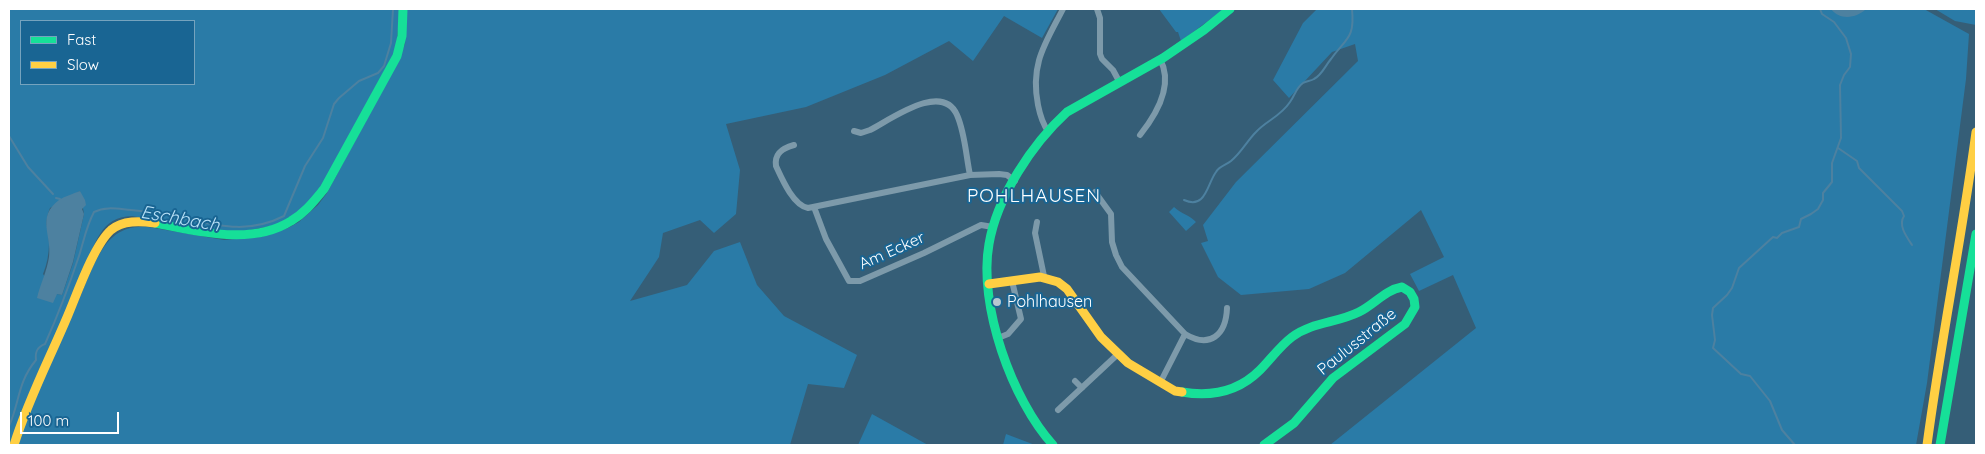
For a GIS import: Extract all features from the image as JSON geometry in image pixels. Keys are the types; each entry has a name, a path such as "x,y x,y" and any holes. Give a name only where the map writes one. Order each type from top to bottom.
{"main road":[{"path":"14,445 30,402 75,302 102,243 110,232 122,224 137,222 216,235 244,235 275,229 292,222 302,215 315,203 324,189 397,56 402,36 403,9"},
{"path":"1053,445 1026,408 1012,379 998,338 989,284 988,246 992,227 1015,181 1029,159 1048,131 1065,114 1080,103 1120,83 1160,59 1230,9"},
{"path":"1927,445 1976,132"},
{"path":"1940,445 1976,234"},
{"path":"989,284 1044,276"},
{"name":"Paulusstraße","path":"1044,276 1063,284 1089,323 1128,363 1175,391 1201,395 1224,392 1239,386 1250,378 1290,338 1306,327 1359,312 1392,289 1402,287 1410,292 1414,299 1414,307 1405,324 1333,378 1294,423 1264,445"}],"street":[{"path":"1048,131 1042,124 1036,94 1036,69 1039,56 1063,9"},
{"path":"1097,9 1100,24 1100,54 1102,59 1113,70 1120,83"},
{"path":"1140,135 1157,111 1162,96 1165,76 1160,59"},
{"path":"854,130 861,133 870,130 929,100 944,103 957,114 970,175"},
{"path":"794,144 781,150 775,160 776,166 795,199 802,207 814,208 970,175 1007,175 1015,181"},
{"path":"1095,192 1111,214 1112,242 1122,267 1185,334 1201,341 1216,337 1224,326 1227,308"},
{"name":"Am Ecker","path":"814,208 837,262 849,281 854,282 908,260 981,225 992,227"},
{"path":"1037,222 1035,233 1044,276"},
{"path":"998,338 1008,334 1018,325 1021,319 1012,281"},
{"path":"1160,383 1185,334"},
{"path":"1058,410 1118,354"},
{"path":"1075,381 1082,388"}],"shaded area":[{"path":"9,9 400,9 396,49 319,191 299,212 276,225 239,232 208,230 132,216 121,217 106,226 100,233 10,445","holes":["80,191 84,214 73,263 62,295 57,294 43,274 49,251 47,219 50,208"]},
{"path":"407,9 1058,9 1042,38 1004,16 973,61 949,41 885,75 806,107 726,124 740,170 736,214 714,233 700,220 663,233 659,257 630,301 687,285 714,251 740,242 757,285 784,316 857,355 844,388 808,384 790,445 17,445 92,269 107,243 121,232 134,227 148,227 224,240 260,237 288,228 299,222 318,205 327,193 397,63 405,44"},
{"path":"1159,9 1224,9 1181,41 1178,32 1176,32"},
{"path":"1317,9 1924,9 1969,34 1966,79 1927,383 1916,445 1330,445 1476,328 1453,275 1419,291 1410,274 1444,257 1421,210 1345,273 1309,289 1241,295 1218,277 1201,243 1208,241 1203,225 1236,182 1358,61 1355,44 1332,52 1289,98 1273,80 1303,23"},
{"path":"1831,9 1866,9 1853,16 1844,17"},
{"path":"1935,9 1976,9 1976,25 1955,21"},
{"path":"80,191 86,205 82,209 84,214 73,262 62,295 57,294 53,303 37,298 49,257 46,227 48,213 59,200"},
{"path":"1174,207 1196,222 1186,231 1169,212"},
{"path":"872,414 928,445 858,445"},
{"path":"1006,434 1035,445 1003,445"}],"waterway":[{"name":"Eschbach","path":"9,426 25,377 36,360 37,350 45,344 59,311 94,212 108,208 139,211 158,213 209,224 238,227 268,223 284,216 305,166 323,138 334,104 359,81 378,73 384,66 391,43 393,9"},
{"path":"1184,200 1197,202 1201,199 1217,170 1235,158 1256,132 1282,111 1304,82 1314,79 1321,73 1351,32 1352,9"},
{"path":"1795,445 1782,430 1770,401 1750,376 1741,374 1713,348 1715,340 1712,315 1713,308 1732,288 1739,268 1773,237 1777,238 1782,233 1799,227 1801,219 1818,209 1823,200 1823,193 1832,182 1832,163 1841,138 1840,85 1850,67 1851,54 1846,38 1834,22 1822,14 1820,9"},
{"path":"9,136 28,167 53,194"},
{"path":"1838,148 1857,161 1859,168 1902,211 1904,216 1902,227 1912,245"},
{"path":"56,198 60,199"}],"traffic: fast":[{"path":"155,223 206,232 242,235 275,229 301,214 324,189 397,56 402,36 403,9"},
{"path":"1053,445 1038,426 1024,403 1001,350 994,323 987,268 989,244 1000,208 1008,190 1029,155 1067,112 1163,58 1204,30 1230,9"},
{"path":"1940,445 1976,234"},
{"path":"1182,392 1203,394 1233,388 1252,377 1283,345 1300,332 1316,325 1351,316 1396,289 1402,287 1410,292 1414,299 1415,307 1405,324 1333,378 1294,423 1264,445"}],"traffic: slow":[{"path":"1927,445 1976,132"},
{"path":"14,445 32,395 86,270 98,247 111,230 121,224 155,223"},
{"path":"989,284 1040,277 1058,282 1067,289 1101,337 1128,363 1175,391 1182,392"}],"place":[{"name":"Pohlhausen","path":"997,302"}],"district":[{"name":"POHLHAUSEN","path":"1034,196"}]}
